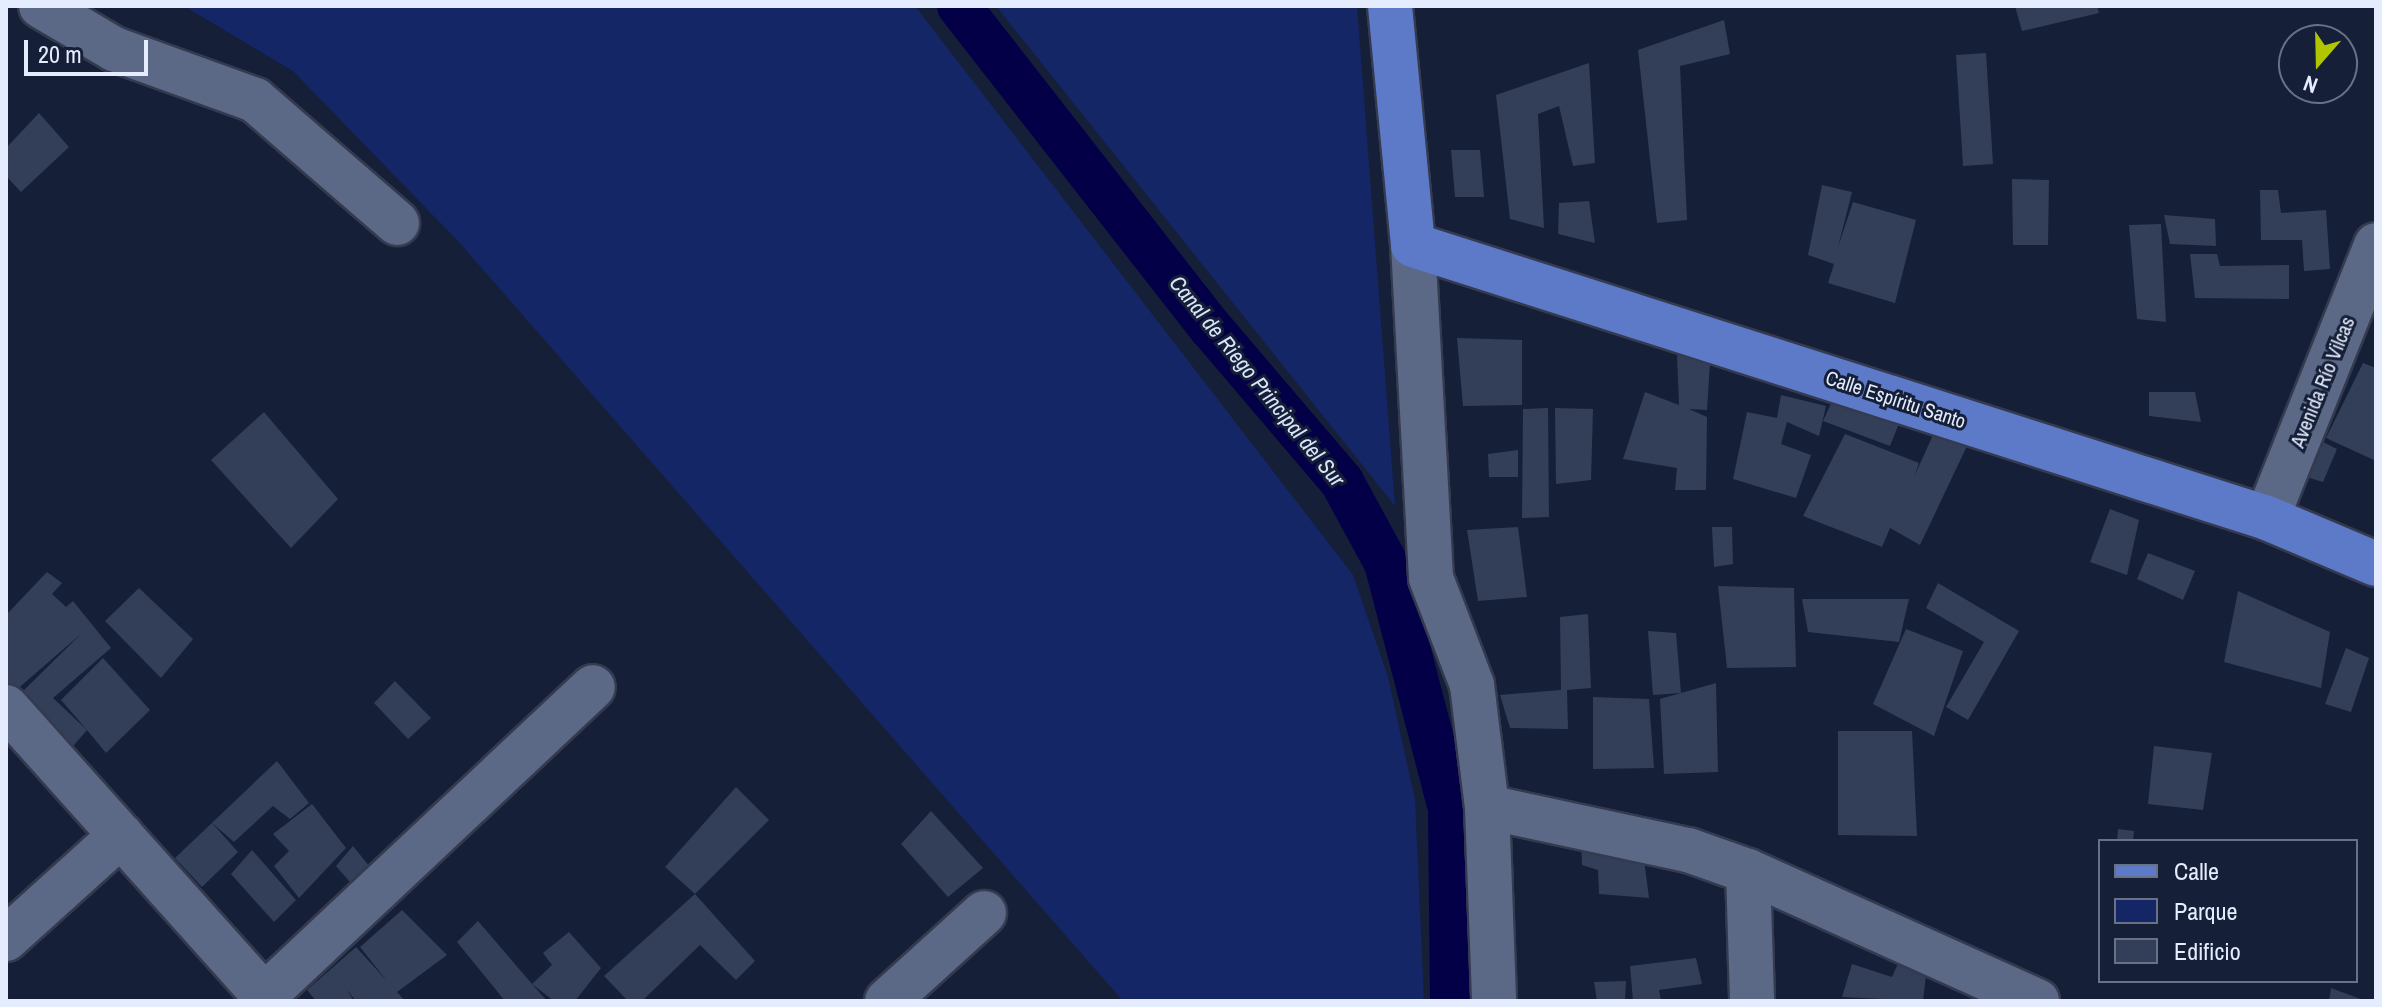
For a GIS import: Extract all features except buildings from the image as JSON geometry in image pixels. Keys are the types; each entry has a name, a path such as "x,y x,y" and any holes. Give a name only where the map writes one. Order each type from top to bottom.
{"main road":[{"path":"1390,6 1413,245"},
{"name":"Calle Espíritu Santo","path":"1413,245 2267,518 2376,564"}],"street":[{"path":"41,6 114,49 255,100 397,223"},
{"path":"1413,245 1431,578 1472,685 1487,807 1494,1001"},
{"name":"Avenida Río Vilcas","path":"2267,518 2376,245"},
{"path":"6,707 267,998 593,687"},
{"path":"1487,807 1688,850 1748,871 2037,1001"},
{"path":"6,939 121,835"},
{"path":"1748,871 1752,1001"},
{"path":"887,1001 984,913"}],"green space":[{"path":"184,6 915,6 1353,575 1388,677 1415,800 1424,1001 1123,1001 457,240 293,71"},
{"path":"996,6 1357,6 1395,506"}],"waterway":[{"name":"Canal de Riego Principal del Sur","path":"959,6 1211,328 1342,482 1386,563 1450,809 1452,1001"}]}
